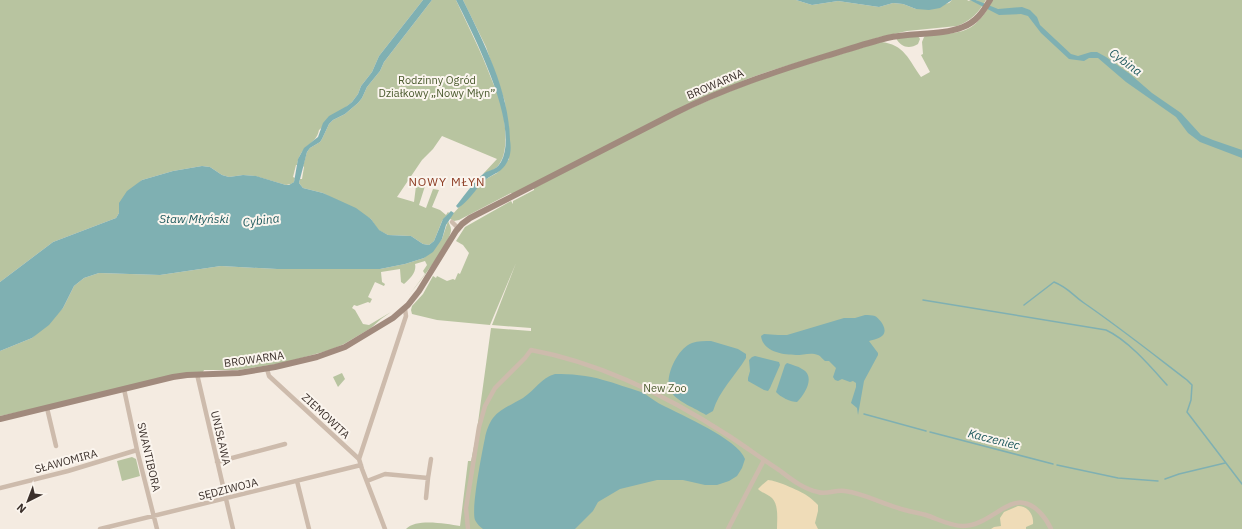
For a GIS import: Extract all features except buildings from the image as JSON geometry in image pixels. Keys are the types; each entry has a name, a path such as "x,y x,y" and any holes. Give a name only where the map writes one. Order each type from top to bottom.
{"street":[{"name":"BROWARNA","path":"0,419 173,377 197,374 239,373 267,369 340,349 387,322 405,309 420,291 458,228 478,214 668,116 705,99 774,72 885,38 906,34 959,29 976,20 990,0"},
{"path":"452,222 458,228"},
{"path":"386,529 360,459 406,316 405,309"},
{"path":"468,529 466,508 479,427 485,406 494,388 525,358 531,350 584,362 654,392 716,428 797,483 818,492 825,493 844,490 906,511 923,514 955,525 971,526 978,524 1013,504 1020,502 1034,508 1041,514 1052,529"},
{"name":"ZIEMOWITA","path":"267,369 269,376 360,459"},
{"name":"UNISŁAWA","path":"197,374 233,529"},
{"name":"SWANTIBORA","path":"124,388 137,450 157,529"},
{"path":"47,408 56,446"},
{"path":"217,462 285,444"},
{"name":"SŁAWOMIRA","path":"0,488 68,471 137,450"},
{"path":"426,498 431,459"},
{"path":"728,529 764,460"},
{"name":"SĘDZIWOJA","path":"100,529 297,482 361,465"},
{"path":"367,481 385,474 428,478"},
{"path":"297,482 309,529"}],"green space":[{"path":"0,0 423,0 379,56 372,72 361,86 358,94 352,102 319,130 315,139 302,152 296,165 293,177 295,178 294,182 291,184 286,185 255,176 243,175 229,177 222,175 210,167 202,166 173,171 142,180 120,203 119,213 116,218 53,242 0,282"},
{"name":"Rodzinny Ogród Działkowy „Nowy Młyn”","path":"432,0 456,0 479,48 500,100 505,126 505,150 497,167 483,174 497,159 442,136 433,149 422,160 397,197 414,202 416,186 418,184 425,186 419,205 426,208 433,189 439,190 432,207 440,210 446,215 448,212 449,213 442,221 434,241 429,245 423,244 411,236 388,235 378,230 371,219 323,193 303,188 299,183 300,179 302,179 303,166 307,152 310,148 320,142 329,124 333,120 345,114 358,103 367,87 380,71 384,62"},
{"path":"463,0 796,0 812,5 838,1 879,7 893,3 903,4 916,9 949,3 952,0 970,0 981,3 976,0 986,0 974,16 957,26 907,31 880,37 747,79 512,194 511,193 459,220 454,221 450,219 451,216 484,180 497,173 509,159 505,102 486,47"},
{"name":"New Zoo","path":"993,0 1242,0 1242,529 406,529 417,524 424,523 440,523 460,526 468,461 471,461 476,437 491,328 531,331 531,328 492,325 516,263 490,325 437,320 412,314 412,306 423,294 433,276 436,278 437,276 447,281 453,279 455,280 458,273 460,274 469,253 463,245 456,241 465,227 511,201 513,204 513,201 534,190 534,188 673,116 723,94 775,74 881,42 889,43 901,49 921,77 930,72 921,55 923,54 922,42 924,37 927,35 966,30 980,20"},
{"path":"918,36 920,39 918,44 912,47 903,46 896,38"},
{"path":"448,221 451,230 450,236 425,274 423,271 427,265 425,261 415,264 414,273 404,284 401,282 400,269 381,272 382,282 385,284 384,286 375,282 368,297 372,299 370,303 368,302 357,306 354,305 352,308 355,310 363,324 369,325 391,312 371,328 344,344 330,350 283,363 238,370 204,370 203,372 0,416 0,351 32,338 63,308 74,286 84,278 99,273 160,275 221,266 277,269 380,269 405,264 424,258 442,239"},
{"path":"342,373 345,379 338,387 333,377"},
{"path":"132,457 136,459 140,476 122,481 117,461"}],"sand":[{"path":"768,480 796,489 816,503 818,505 818,511 815,523 818,529 777,529 776,505 770,497 758,489"},
{"path":"1018,506 1022,506 1030,512 1033,524 1026,527 1026,529 991,529 1001,526 1000,518 1004,512"}],"water":[{"name":"Staw Młyński","path":"423,0 432,0 384,62 380,71 367,87 362,98 345,114 333,120 329,124 320,142 310,148 307,152 299,183 303,188 323,193 356,208 371,219 379,230 388,235 411,236 423,244 429,245 434,241 443,219 451,211 454,213 446,225 442,239 433,252 424,258 405,264 380,269 277,269 221,266 160,275 99,273 84,278 74,286 63,308 49,325 32,338 0,351 0,282 53,242 116,218 119,213 119,203 127,191 142,180 173,171 202,166 210,167 222,175 229,177 243,175 256,176 286,185 294,182 298,159 304,148 318,137 323,123 329,116 352,102 358,94 361,86 372,72 379,56"},
{"path":"456,0 463,0 494,68 509,122 511,147 509,158 503,168 483,182 458,208 456,206 471,186 484,173 499,165 506,146 505,126 492,80 483,57"},
{"path":"796,0 952,0 940,8 929,10 916,9 903,4 893,3 879,7 838,1 812,5"},
{"path":"970,0 976,0 998,9 1022,7 1030,10 1037,17 1040,25 1071,54 1078,56 1091,52 1097,52 1106,57 1130,74 1152,93 1181,113 1201,135 1242,150 1242,158 1200,142 1188,133 1176,117 1126,82 1098,58 1089,58 1084,61 1069,59 1041,33 1028,16 1021,14 999,15"},
{"path":"865,315 877,317 883,324 885,330 882,336 869,341 878,355 864,381 858,415 857,408 851,403 856,383 842,379 838,381 835,380 833,377 836,368 829,361 825,361 820,356 815,354 791,355 774,352 765,346 761,336 764,334 787,335 844,318 855,318"},
{"path":"711,341 738,349 746,354 746,358 723,390 713,411 706,415 676,398 670,390 669,377 677,356 682,350 692,343"},
{"path":"755,356 779,362 780,365 768,391 748,381 750,371 749,360"},
{"path":"787,363 797,366 806,372 808,376 809,380 806,390 797,402 786,399 776,392"},
{"path":"555,374 591,377 644,393 662,405 708,428 732,444 740,451 745,459 742,468 737,476 729,481 717,485 705,485 683,480 657,480 620,489 598,502 593,511 575,529 483,529 475,520 474,505 485,436 489,425 499,412 523,398 546,378"}],"waterway":[{"path":"1024,305 1054,282 1059,284 1187,380 1192,385 1191,400 1187,412 1242,484"},
{"path":"923,300 1106,330 1123,340 1131,347 1167,385"},
{"name":"Kaczeniec","path":"864,414 926,431"},
{"name":"Kaczeniec","path":"930,432 1053,464"},
{"name":"Kaczeniec","path":"1165,479 1179,474 1225,463"},
{"name":"Kaczeniec","path":"1057,465 1118,478 1158,481"}],"district":[{"name":"NOWY MŁYN","path":"447,181"}],"water label":[{"name":"Cybina","path":"1126,62"},
{"name":"Cybina","path":"261,220"}]}
